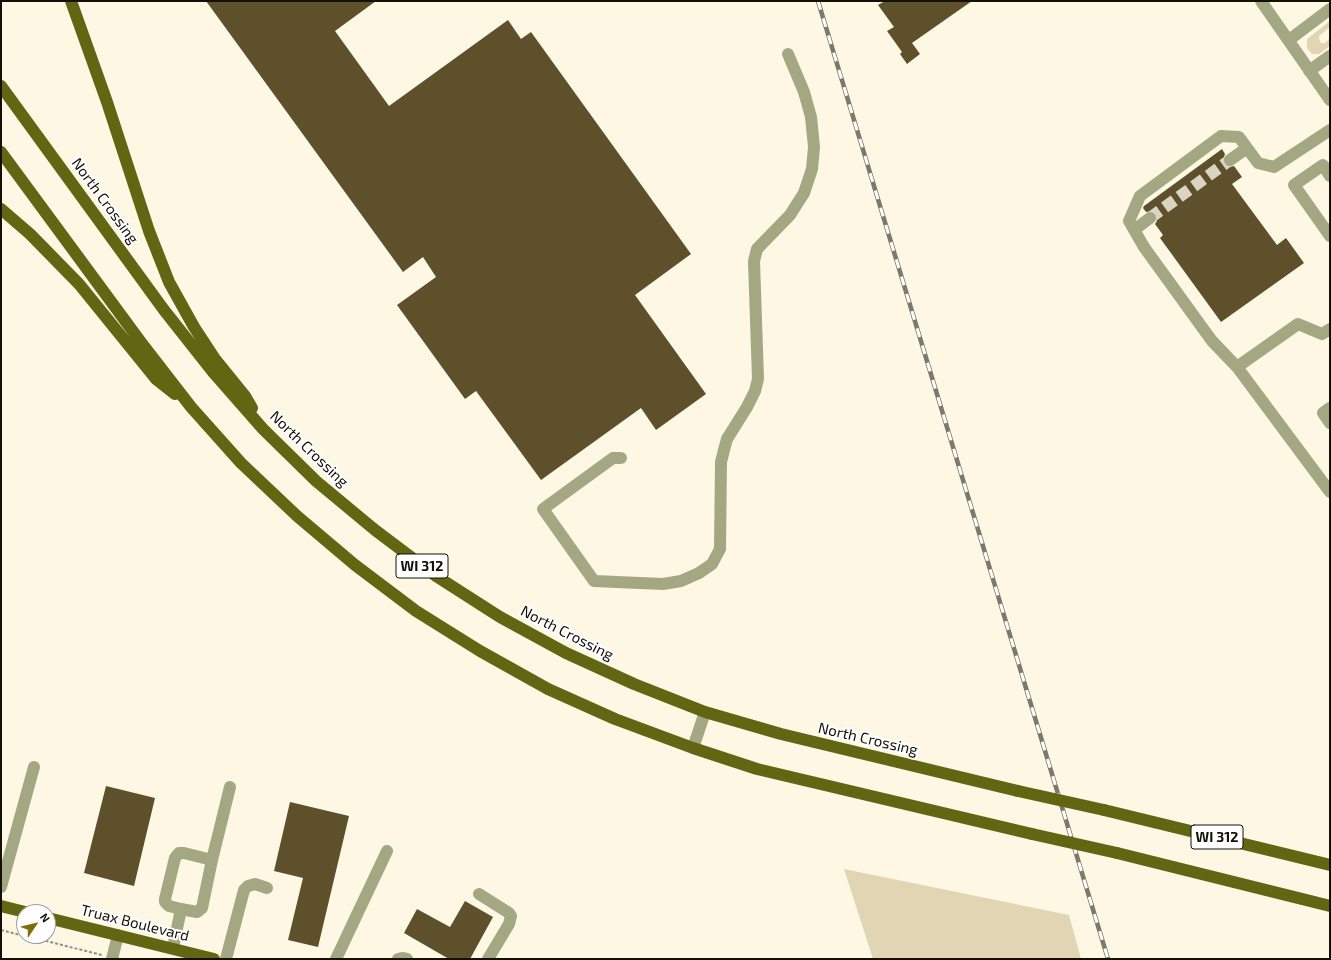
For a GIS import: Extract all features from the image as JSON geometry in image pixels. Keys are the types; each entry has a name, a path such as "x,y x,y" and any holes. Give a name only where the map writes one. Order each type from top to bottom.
{"main road":[{"path":"70,1 107,102 149,231 169,282 194,327 215,359 245,396 263,428"},
{"name":"North Crossing","path":"1,86 164,310 213,372 263,428 316,481 375,530 436,576 494,613 566,653 620,678 705,712 780,734 1330,865"},
{"path":"1,152 143,345 191,407 242,463 297,516 355,566 416,611 480,651 548,688 615,719 693,748"},
{"path":"1,209 30,234 79,284 156,379 191,407"},
{"name":"WI 312","path":"693,748 765,771 1117,853 1330,906"},
{"path":"1,906 16,910"},
{"name":"Truax Boulevard","path":"56,920 214,959"}],"street":[{"path":"1261,1 1330,100"},
{"path":"1289,40 1330,10"},
{"path":"621,458 613,458 543,509 594,581 663,584 681,581 699,573 712,564 720,549 721,462 727,439 748,407 755,391 758,379 754,261 757,249 790,215 804,193 812,169 814,147 811,117 804,92 788,54"},
{"path":"1310,71 1330,56"},
{"path":"1330,130 1274,167 1258,163 1239,137 1221,136 1140,196 1129,221 1144,247 1212,341 1238,367 1330,492"},
{"path":"1230,160 1247,148"},
{"path":"1330,176 1323,166 1294,185 1330,236"},
{"path":"1134,230 1150,218"},
{"path":"1238,367 1298,324 1322,334 1330,329"},
{"path":"1330,408 1323,413 1330,423"},
{"path":"693,748 705,712"},
{"path":"1,887 34,767"},
{"path":"212,860 184,853 177,855 165,902 169,906 197,912 202,908 230,787"},
{"path":"336,959 387,851"},
{"path":"226,959 244,890 248,886 255,884 267,888"},
{"path":"479,894 509,913 510,916 509,924 488,959"},
{"path":"173,948 181,909"},
{"path":"112,958 118,935"},
{"path":"398,959 407,959"}],"path":[{"path":"1,930 16,934"},
{"path":"56,944 112,958"}],"shaded area":[{"path":"1330,21 1330,27 1319,36 1319,38 1321,43 1325,43 1330,38 1330,46 1319,54 1312,54 1307,48 1307,39"},
{"path":"844,869 1069,915 1081,959 873,959"}],"building":[{"path":"206,1 376,1 335,31 389,106 508,20 521,39 531,32 691,254 635,295 706,394 656,430 641,408 541,480 476,391 465,399 397,305 436,277 423,257 403,272"},
{"path":"885,1 972,1 912,43 920,54 907,64 900,54 902,52 887,31 894,27 878,5"},
{"path":"1222,149 1225,154 1223,160 1224,165 1230,167 1234,166 1242,177 1232,184 1277,245 1286,238 1304,263 1221,322 1160,238 1163,235 1155,224 1157,221 1156,214 1153,211 1146,212 1143,208"},
{"path":"106,786 155,798 134,886 84,873"},
{"path":"290,802 349,816 318,947 288,940 303,878 274,871"},
{"path":"465,901 493,917 470,959 449,959 404,933 417,909 450,927"}],"tunnel":[{"path":"1150,218 1230,160"}],"railway":[{"path":"818,1 1108,959"}]}
